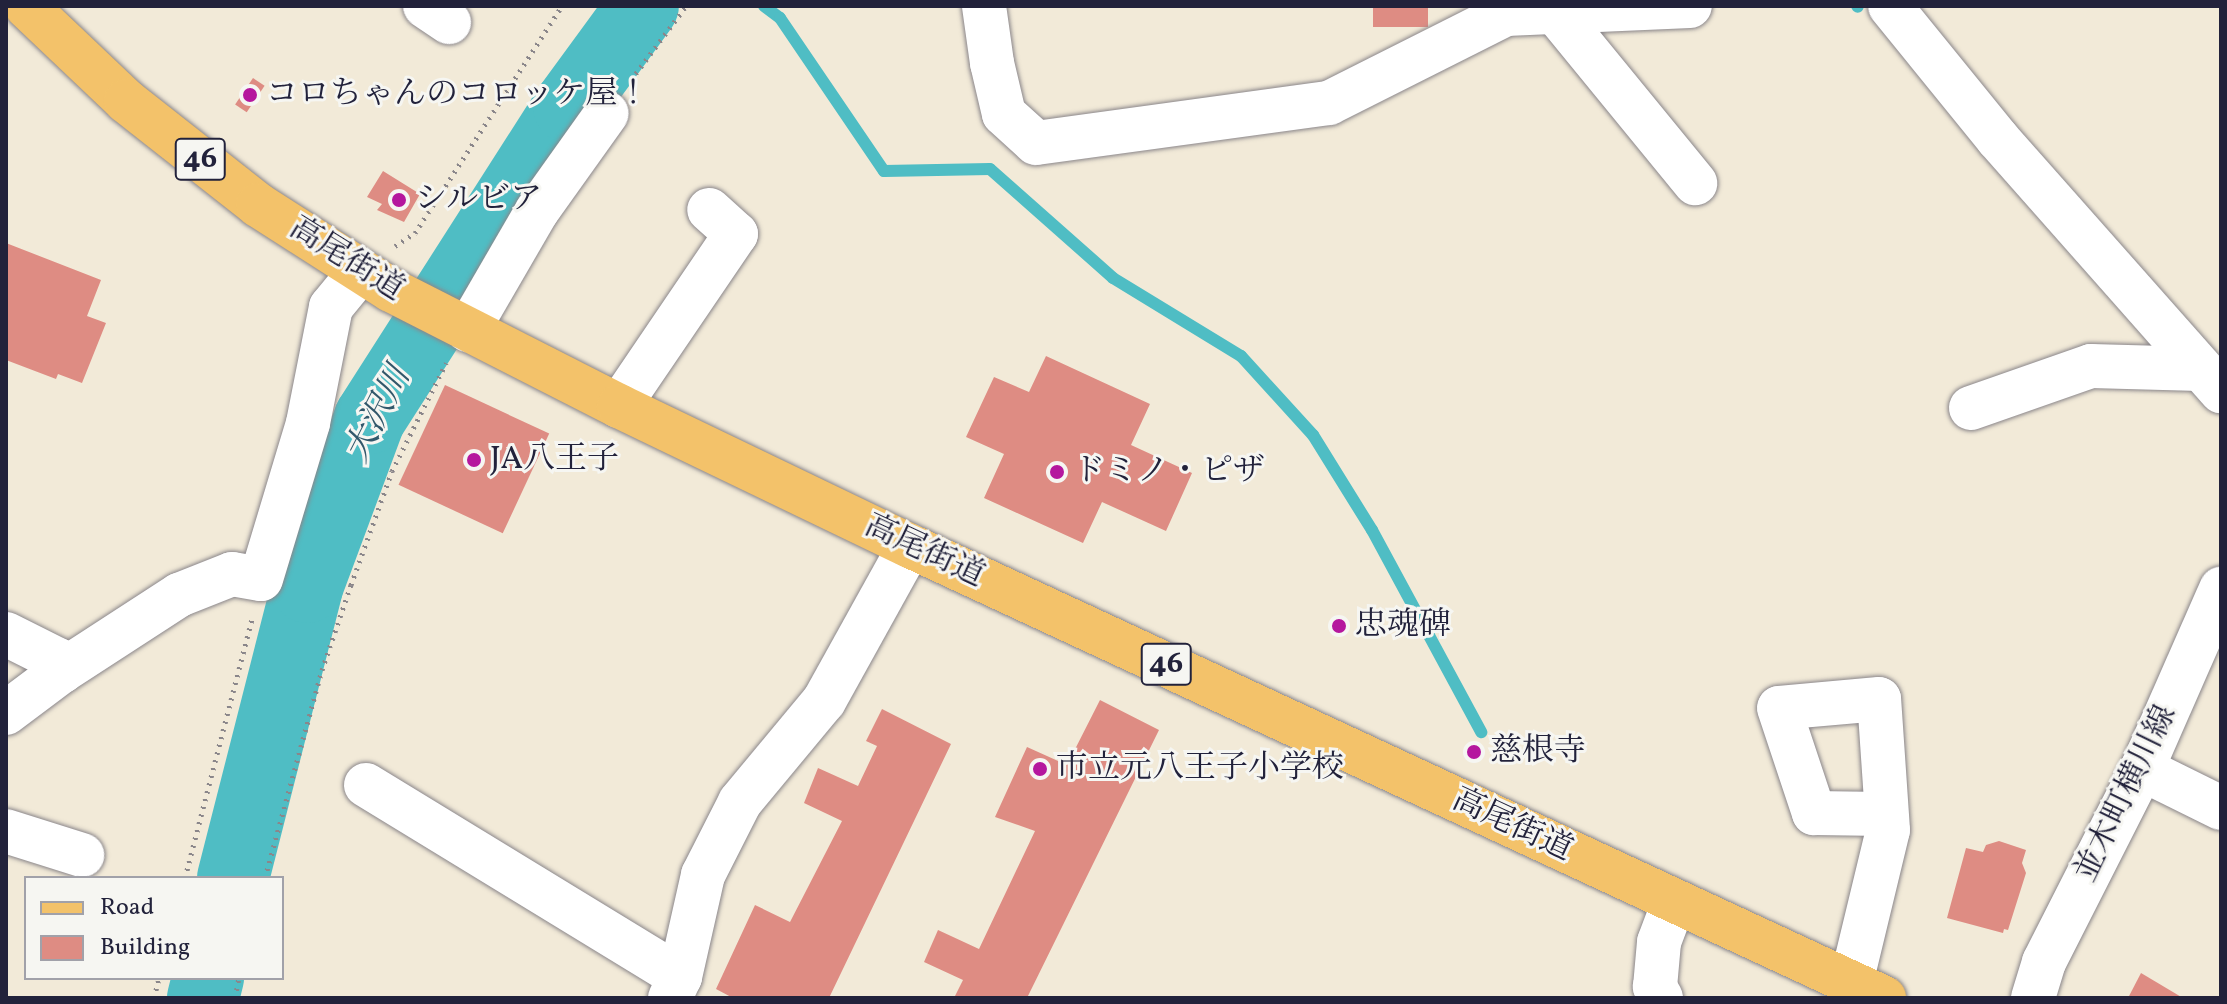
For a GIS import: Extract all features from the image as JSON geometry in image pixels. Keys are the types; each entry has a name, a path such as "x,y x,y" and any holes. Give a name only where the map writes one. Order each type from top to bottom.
{"main road":[{"name":"高尾街道","path":"26,6 126,101 258,205 375,281 619,406 910,546 1868,991"}],"street":[{"path":"984,6 992,63 1004,114 1036,143 1329,103 1506,14 1690,6"},
{"path":"1890,6 1998,139 2210,380"},
{"path":"1556,13 1695,183"},
{"path":"460,326 607,113"},
{"path":"619,406 736,234 709,210"},
{"path":"6,713 62,671 179,595 232,574 261,579 308,423 331,307 375,281"},
{"path":"1971,408 2091,366 2210,380"},
{"path":"366,785 675,988 703,875 740,802 824,701 910,546"},
{"name":"並木町横川線","path":"2033,998 2044,962 2142,769 2221,589"},
{"path":"6,634 58,660 62,671"},
{"path":"2142,769 2221,808"},
{"path":"1868,991 1888,830 1884,814"},
{"path":"6,831 82,855"},
{"path":"1661,998 1655,987 1659,942 1674,902"}],"path":[{"path":"375,281 415,233 562,6"},
{"path":"607,113 686,6"},
{"path":"266,876 322,670 392,471 445,366 460,326"},
{"path":"186,876 261,579"}],"building":[{"path":"1373,6 1428,6 1428,27 1373,27"},
{"name":"コロちゃんのコロッケ屋！","path":"253,78 265,86 247,112 235,105"},
{"path":"383,171 420,194 404,222 377,210 382,204 367,197"},
{"path":"6,243 101,280 87,316 106,323 82,383 58,374 56,379 6,360"},
{"path":"1046,356 1150,404 1131,445 1192,473 1166,531 1102,502 1083,543 984,498 1004,454 966,437 994,377 1029,392"},
{"name":"JA八王子","path":"445,385 549,434 503,533 399,485"},
{"path":"1100,700 1159,730 1027,998 954,998 963,980 924,962 938,930 979,949 1035,831 995,817 1027,747 1067,765"},
{"path":"882,709 951,744 829,998 733,998 716,989 755,905 790,922 842,821 804,803 818,768 858,786 877,746 866,741"},
{"path":"1999,841 2026,850 2022,863 2026,873 2008,930 2004,929 2003,933 1947,918 1966,848 1983,852 1986,845"},
{"path":"2141,973 2183,998 2128,998"}],"waterway":[{"name":"大沢川","path":"234,876 307,587 370,418 569,107 643,6"},
{"path":"764,6 780,18 884,171 990,169 1113,278 1241,356 1313,435 1372,530 1481,732"},
{"name":"大沢川","path":"203,998 208,980"}],"place":[{"name":"コロちゃんのコロッケ屋！","path":"250,95"},
{"name":"シルビア","path":"399,200"},
{"name":"JA八王子","path":"474,460"},
{"name":"ドミノ・ピザ","path":"1057,472"},
{"name":"忠魂碑","path":"1339,626"},
{"name":"慈根寺","path":"1474,752"},
{"name":"市立元八王子小学校","path":"1040,769"}]}
